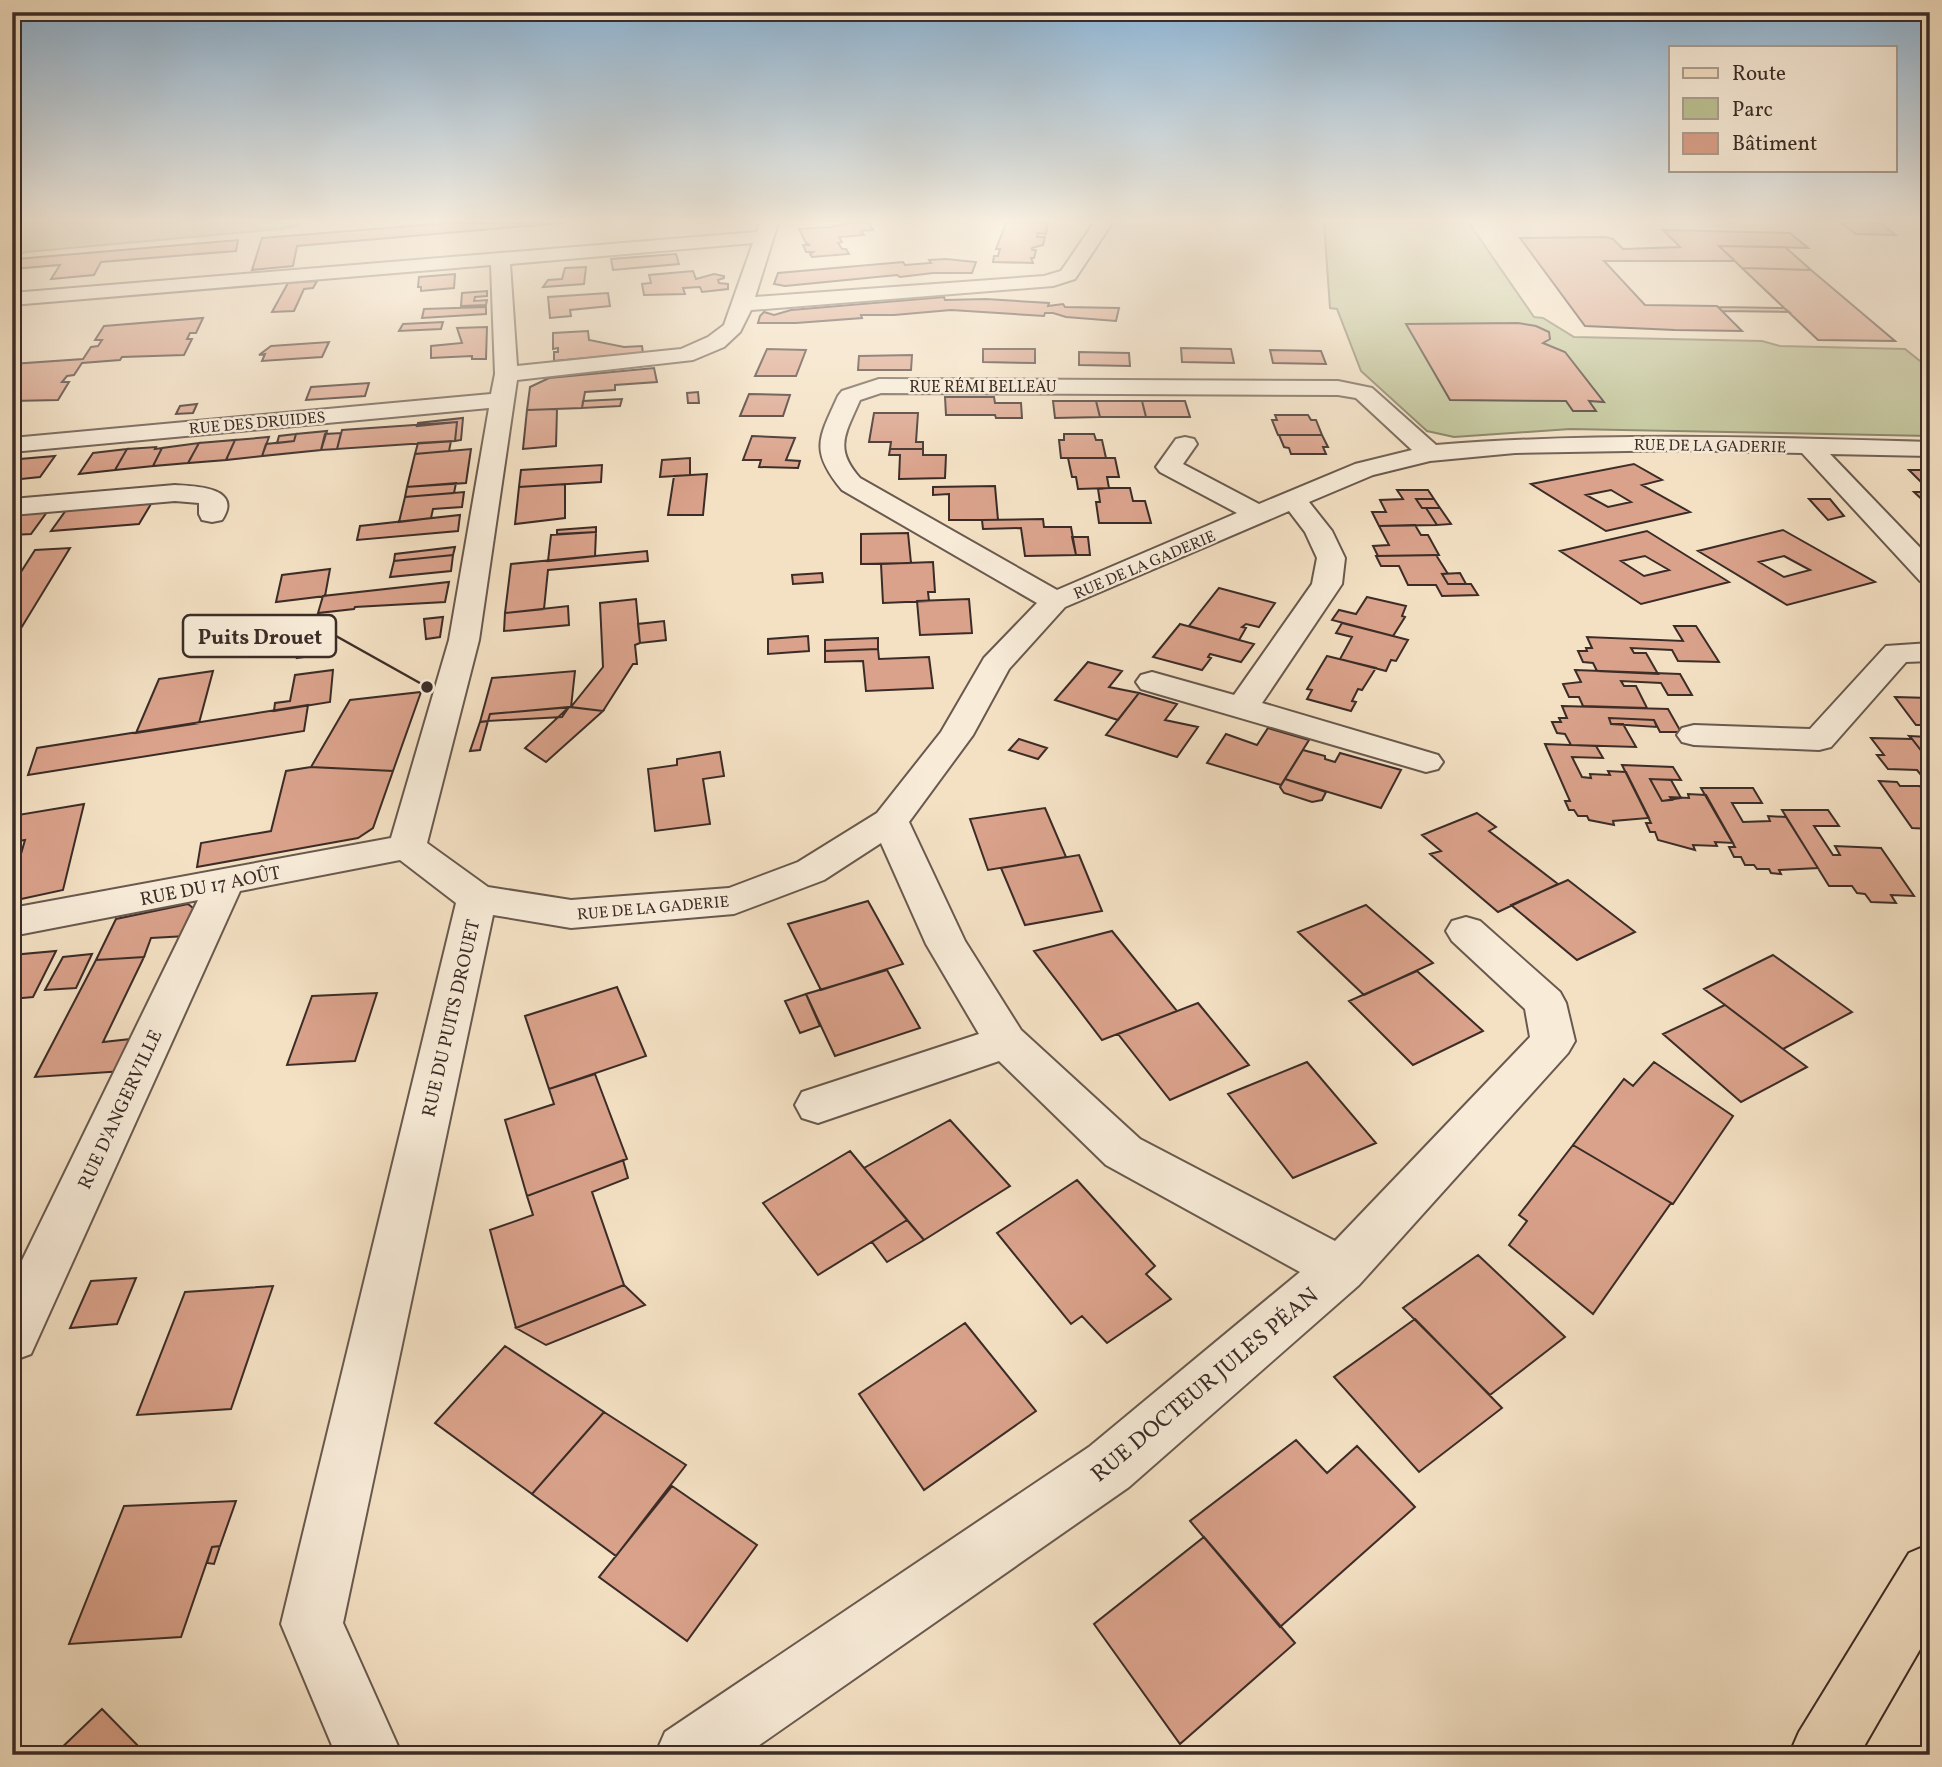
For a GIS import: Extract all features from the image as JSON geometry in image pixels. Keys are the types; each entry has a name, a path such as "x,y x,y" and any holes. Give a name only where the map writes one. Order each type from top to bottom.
{"main road":[{"path":"1822,1755 1930,1574"}],"street":[{"path":"407,847 464,640 504,387 501,305"},
{"name":"RUE DES DRUIDES","path":"12,445 504,387 685,355 716,342 733,328 742,305"},
{"name":"RUE RÉMI BELLEAU","path":"1055,601 851,484 832,465 829,447 849,396 879,386 1338,388 1364,393 1430,453"},
{"path":"1185,443 1168,467 1260,514"},
{"name":"RUE DE LA GADERIE","path":"477,899 571,914 734,901 811,871 890,821 956,735 995,665 1055,601 1364,469 1430,453 1515,446 1686,443 1930,449"},
{"path":"1809,446 1930,575"},
{"path":"12,506 175,493 201,494 212,499 212,514"},
{"path":"1242,708 1327,584 1331,558 1318,531 1294,500"},
{"path":"1694,735 1819,740 1897,653 1930,652"},
{"path":"1152,682 1426,762"},
{"path":"890,821 946,944 1006,1042 1123,1152 1341,1269"},
{"name":"RUE DU 17 AOÛT","path":"12,922 407,847"},
{"name":"RUE DU PUITS DROUET","path":"369,1755 312,1624 477,899 407,847"},
{"name":"RUE D'ANGERVILLE","path":"12,1337 226,881"},
{"name":"RUE DOCTEUR JULES PÉAN","path":"688,1755 1109,1467 1341,1269 1553,1041 1545,1003 1466,931"},
{"path":"818,1105 1006,1042"}],"green space":[{"path":"1330,305 1526,305 1534,317 1543,318 1574,337 1762,341 1780,346 1905,349 1930,369 1930,436 1570,429 1454,437 1427,431 1361,371 1337,309 1330,308"}],"building":[{"path":"276,305 297,305 294,311 272,312"},
{"path":"549,305 610,305 570,310 571,316 550,318"},
{"path":"844,305 1119,308 1116,321 1066,317 1053,313 1045,313 1044,316 951,310 861,315 862,318 796,323 758,323 764,312 774,315 791,310"},
{"path":"1570,305 1717,306 1742,331 1675,330 1585,326"},
{"path":"1782,305 1853,305 1895,341 1818,340"},
{"path":"486,307 486,314 422,318 424,309"},
{"path":"1718,307 1784,308 1789,312 1722,311"},
{"path":"203,318 196,333 190,333 187,339 192,339 184,355 122,357 120,360 82,363 74,375 67,376 62,382 69,382 58,400 12,401 12,364 83,359 91,347 98,346 102,340 95,340 104,326"},
{"path":"443,322 441,329 399,331 403,324"},
{"path":"1518,323 1536,326 1549,332 1550,339 1543,343 1565,352 1604,402 1589,401 1596,411 1573,411 1566,401 1450,400 1406,324"},
{"path":"487,327 486,359 472,359 472,356 431,358 431,346 462,343 457,328"},
{"path":"588,331 589,340 624,347 642,346 643,353 554,361 554,352 558,352 558,348 553,349 553,333"},
{"path":"329,342 322,357 262,361 265,354 259,355 271,346"},
{"path":"1181,348 1231,349 1234,363 1182,362"},
{"path":"767,349 806,350 796,376 755,376"},
{"path":"983,349 1035,349 1035,363 983,362"},
{"path":"1270,350 1321,351 1326,364 1273,363"},
{"path":"1079,352 1129,353 1130,366 1079,365"},
{"path":"912,355 911,370 858,370 859,356"},
{"path":"654,368 657,382 615,385 615,390 585,392 582,408 527,410 530,387 549,378"},
{"path":"369,383 365,396 306,400 311,387"},
{"path":"698,392 699,403 688,403 687,393"},
{"path":"749,394 790,395 783,416 740,416"},
{"path":"945,397 994,397 995,403 1021,403 1022,418 946,415"},
{"path":"622,399 620,406 582,408 583,401"},
{"path":"1053,401 1096,401 1100,417 1055,418"},
{"path":"1096,401 1142,401 1146,417 1100,417"},
{"path":"1142,401 1185,401 1190,417 1146,417"},
{"path":"197,404 193,413 176,414 180,406"},
{"path":"557,409 556,446 523,449 527,410"},
{"path":"874,413 918,413 916,442 923,442 923,449 890,449 891,442 869,442"},
{"path":"1275,415 1308,415 1311,420 1316,420 1322,435 1278,435 1272,420 1277,420"},
{"path":"463,418 461,440 455,441 457,422 417,426 418,423"},
{"path":"457,422 455,441 337,449 342,430"},
{"path":"327,431 321,450 262,456 266,444 294,441 296,434"},
{"path":"341,433 337,449 321,450 325,434"},
{"path":"296,434 294,441 277,443 279,436"},
{"path":"1064,434 1094,434 1096,440 1102,440 1106,458 1061,458 1059,440 1064,440"},
{"path":"1279,435 1322,435 1328,447 1323,447 1326,454 1291,454 1289,448 1284,447"},
{"path":"752,436 795,438 786,460 800,461 798,468 759,467 761,460 743,460"},
{"path":"269,437 262,456 226,460 235,440"},
{"path":"235,440 226,460 188,463 199,443"},
{"path":"451,441 449,451 415,454 418,443"},
{"path":"199,443 188,463 153,466 162,448"},
{"path":"156,447 155,449 162,448 153,466 115,470 127,449"},
{"path":"127,449 115,470 79,474 93,453"},
{"path":"471,449 466,483 407,487 415,454"},
{"path":"890,449 923,449 923,455 946,455 945,478 899,479 900,455 889,455"},
{"path":"55,456 40,477 12,480 12,469 20,459"},
{"path":"690,458 690,475 660,477 662,460"},
{"path":"1068,458 1115,458 1119,477 1107,477 1109,488 1078,489"},
{"path":"1634,464 1662,480 1642,485 1690,512 1606,531 1531,484","holes":["1611,490 1631,502 1608,507 1586,495"]},
{"path":"602,465 601,482 519,487 521,470"},
{"path":"1909,470 1930,470 1930,491"},
{"path":"707,474 703,515 668,515 674,476"},
{"path":"456,483 454,493 405,497 407,487"},
{"path":"565,484 565,518 515,524 519,487"},
{"path":"995,486 998,520 949,520 949,494 933,495 933,487"},
{"path":"1130,488 1133,501 1145,501 1151,523 1099,523 1096,502 1100,502 1098,489"},
{"path":"1397,490 1428,490 1434,499 1416,499 1422,508 1426,508 1437,525 1379,526 1372,512 1386,512 1380,500 1403,499"},
{"path":"464,492 462,507 433,509 431,518 399,522 405,497"},
{"path":"1914,492 1930,492 1930,507"},
{"path":"154,499 139,524 51,531 69,506"},
{"path":"1416,499 1434,499 1440,508 1422,508"},
{"path":"1809,499 1830,499 1844,516 1828,520"},
{"path":"1426,508 1440,508 1451,524 1437,525"},
{"path":"12,512 47,512 31,534 12,535"},
{"path":"460,515 458,531 357,540 360,526"},
{"path":"1043,519 1044,527 1071,527 1076,555 1025,556 1021,528 983,529 982,520"},
{"path":"1415,525 1421,535 1428,535 1439,555 1378,556 1373,546 1389,545 1379,526"},
{"path":"596,527 596,532 557,534 557,530"},
{"path":"1783,530 1875,582 1787,605 1698,551","holes":["1784,556 1810,570 1784,577 1759,562"]},
{"path":"1647,531 1729,582 1641,604 1560,551","holes":["1645,556 1669,570 1644,576 1621,561"]},
{"path":"596,532 595,556 548,561 551,535"},
{"path":"908,533 911,563 861,564 861,534"},
{"path":"1072,537 1088,537 1090,555 1076,555"},
{"path":"455,547 453,555 394,561 395,554"},
{"path":"70,548 12,643 12,586 35,550"},
{"path":"647,551 648,561 548,570 544,609 505,613 511,564"},
{"path":"453,555 451,571 390,577 394,561"},
{"path":"1436,555 1448,574 1442,574 1448,584 1471,584 1478,595 1442,596 1436,585 1408,585 1399,566 1381,566 1376,556"},
{"path":"933,562 935,592 928,592 929,601 883,603 881,564"},
{"path":"330,569 325,596 276,602 282,575"},
{"path":"822,573 823,582 793,584 792,575"},
{"path":"1460,573 1466,584 1448,584 1442,574"},
{"path":"449,582 445,602 355,607 318,613 323,596"},
{"path":"1219,588 1275,603 1259,627 1246,624 1242,627 1246,628 1239,640 1189,626"},
{"path":"1367,597 1406,606 1402,616 1405,617 1393,636 1332,620 1339,610 1356,614"},
{"path":"636,599 640,643 635,645 637,664 633,664 603,711 571,707 603,667 600,603"},
{"path":"969,599 972,633 920,635 917,601"},
{"path":"568,606 569,625 504,631 505,613"},
{"path":"443,617 440,637 426,639 424,619"},
{"path":"664,621 666,640 640,643 638,624"},
{"path":"1342,623 1408,640 1396,661 1391,660 1386,671 1340,659 1352,637 1336,633"},
{"path":"1180,624 1254,644 1241,662 1210,654 1208,657 1211,658 1202,670 1153,657"},
{"path":"1674,626 1696,626 1719,662 1678,661 1672,650 1631,648 1634,653 1646,653 1658,674 1597,671 1593,663 1583,662 1578,651 1592,648 1587,637 1683,641"},
{"path":"808,636 809,651 768,654 768,639"},
{"path":"878,638 878,649 825,651 825,640"},
{"path":"332,646 331,653 297,658 299,650"},
{"path":"878,649 879,659 929,657 933,688 866,691 863,661 825,662 825,651"},
{"path":"1327,656 1376,668 1362,690 1358,689 1351,711 1307,699 1312,690 1307,689"},
{"path":"1088,662 1122,671 1109,687 1139,693 1118,720 1055,700"},
{"path":"333,670 330,702 274,711 275,703 290,701 295,675"},
{"path":"1575,670 1680,674 1692,695 1668,695 1661,683 1621,681 1624,686 1636,686 1647,708 1583,706 1579,697 1569,697 1563,684 1581,682"},
{"path":"213,671 199,723 136,733 159,679"},
{"path":"575,671 571,707 490,714 488,721 480,722 492,678"},
{"path":"421,692 393,771 311,767 350,700"},
{"path":"1139,693 1177,704 1165,720 1198,727 1177,757 1106,735"},
{"path":"1895,697 1930,698 1930,725 1916,725"},
{"path":"308,705 304,731 28,775 37,748"},
{"path":"1562,706 1668,709 1681,732 1660,732 1654,720 1609,718 1611,724 1623,724 1636,747 1571,745 1565,734 1557,733 1552,722 1561,722 1559,718 1567,718"},
{"path":"569,707 603,711 546,762 525,748"},
{"path":"569,707 562,717 488,721 490,714"},
{"path":"1609,718 1654,720 1657,727 1611,724"},
{"path":"488,721 480,750 470,751 480,722"},
{"path":"1268,728 1309,740 1281,785 1207,763 1226,734 1257,745"},
{"path":"1909,736 1928,737 1930,762 1912,739"},
{"path":"1871,738 1912,739 1930,762 1930,786 1917,770 1888,769 1877,755 1884,755"},
{"path":"1019,739 1047,748 1038,759 1009,750"},
{"path":"1545,744 1596,746 1603,758 1572,757 1582,777 1591,778 1590,774 1610,775 1608,771 1626,772 1649,818 1613,821 1614,825 1589,820 1587,816 1578,816 1574,810 1569,810 1565,801 1570,801"},
{"path":"1303,750 1325,756 1325,759 1335,762 1340,753 1401,770 1381,808 1285,779"},
{"path":"720,752 724,776 703,779 710,824 655,831 648,769 677,765 677,759"},
{"path":"1622,765 1673,767 1681,780 1650,779 1662,801 1672,800 1670,797 1689,798 1688,794 1706,795 1733,843 1715,842 1717,846 1693,845 1695,850 1658,840 1655,832 1650,832 1646,823 1651,823"},
{"path":"311,767 393,771 373,828 358,838 197,867 201,843 271,831 286,771"},
{"path":"1285,779 1326,792 1322,800 1312,802 1284,793 1280,787"},
{"path":"1650,779 1671,780 1681,798 1662,801"},
{"path":"1879,781 1897,782 1900,786 1920,786 1922,790 1930,790 1930,829 1912,828"},
{"path":"1701,788 1753,788 1762,803 1732,803 1743,822 1770,821 1768,816 1786,817 1818,868 1779,870 1781,874 1771,873 1769,869 1757,869 1754,865 1745,865 1741,857 1734,857 1729,847 1735,847"},
{"path":"84,804 63,890 12,901 12,885 25,840 12,842 12,816"},
{"path":"1045,808 1066,857 988,870 970,819"},
{"path":"1782,810 1828,810 1839,826 1814,826 1833,855 1840,855 1835,846 1881,848 1914,896 1891,895 1896,903 1871,902 1865,894 1857,893 1852,886 1829,886"},
{"path":"1477,813 1496,827 1489,831 1558,884 1498,912 1430,854 1441,851 1422,835"},
{"path":"1079,855 1102,911 1025,925 1001,868"},
{"path":"1568,880 1635,932 1577,960 1511,905"},
{"path":"868,901 903,964 821,990 788,924"},
{"path":"188,904 197,911 187,936 151,938 144,957 96,960 116,919"},
{"path":"1366,905 1433,963 1364,995 1298,932"},
{"path":"1112,931 1177,1011 1102,1040 1034,951"},
{"path":"56,951 33,997 12,999 12,955"},
{"path":"92,954 76,988 45,990 63,957"},
{"path":"1773,955 1852,1012 1783,1049 1704,989"},
{"path":"144,957 103,1042 140,1038 124,1071 35,1077 96,960"},
{"path":"887,970 920,1028 835,1056 806,994"},
{"path":"1417,971 1483,1031 1413,1065 1349,1001"},
{"path":"617,987 646,1056 549,1089 525,1016"},
{"path":"377,993 355,1061 287,1065 312,996"},
{"path":"806,994 820,1026 800,1033 785,1001"},
{"path":"1198,1003 1249,1065 1170,1100 1118,1034"},
{"path":"1725,1005 1807,1067 1741,1102 1663,1034"},
{"path":"1307,1062 1376,1143 1293,1178 1228,1094"},
{"path":"1654,1062 1733,1116 1673,1204 1573,1145 1624,1079 1633,1086"},
{"path":"595,1074 627,1159 527,1196 505,1120 554,1104 549,1089"},
{"path":"950,1120 1010,1186 924,1240 864,1168"},
{"path":"1573,1145 1671,1203 1593,1314 1509,1245 1527,1221 1519,1215"},
{"path":"850,1151 907,1220 818,1275 763,1203"},
{"path":"623,1160 628,1178 592,1192 624,1285 516,1328 490,1230 533,1215 527,1196"},
{"path":"1077,1180 1155,1266 1146,1274 1171,1299 1107,1343 1082,1316 1071,1324 997,1233"},
{"path":"907,1220 924,1240 887,1262 872,1242"},
{"path":"1478,1255 1565,1337 1490,1395 1403,1308"},
{"path":"136,1278 117,1324 70,1328 91,1281"},
{"path":"624,1285 645,1305 546,1345 516,1328"},
{"path":"273,1286 231,1409 137,1415 185,1292"},
{"path":"1415,1319 1502,1408 1419,1472 1334,1377"},
{"path":"965,1323 1036,1411 924,1490 859,1394"},
{"path":"505,1346 604,1412 532,1494 435,1423"},
{"path":"604,1412 686,1465 616,1556 532,1494"},
{"path":"1296,1440 1327,1473 1357,1446 1415,1507 1280,1627 1190,1521"},
{"path":"672,1486 757,1545 687,1641 599,1577"},
{"path":"236,1501 220,1546 212,1547 181,1637 69,1644 124,1506"},
{"path":"1204,1537 1295,1643 1180,1744 1094,1624"},
{"path":"220,1546 214,1564 207,1563 212,1547"},
{"path":"102,1709 147,1755 54,1755"}],"place":[{"name":"Puits Drouet","path":"427,687"}]}
